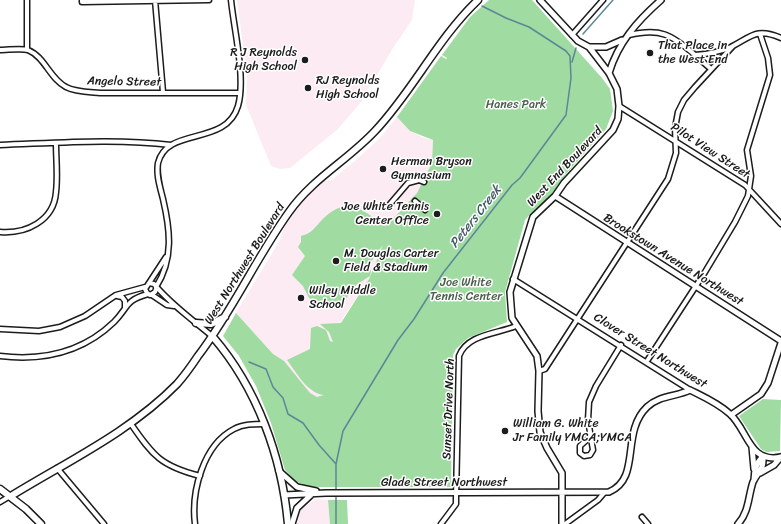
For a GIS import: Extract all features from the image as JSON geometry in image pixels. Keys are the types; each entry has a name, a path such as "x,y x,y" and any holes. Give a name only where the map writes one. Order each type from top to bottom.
{"main road":[{"name":"West Northwest Boulevard","path":"11,496 131,424 154,406 178,383 213,337 290,211 311,187 356,150 375,131 452,27 478,0"},
{"path":"196,323 211,324 226,316"},
{"path":"213,337 237,369 254,399 280,471 288,524"},
{"path":"0,489 11,496 41,524"}],"street":[{"path":"0,50 27,50 27,0"},
{"path":"82,0 82,2 209,0"},
{"path":"155,0 163,92"},
{"path":"0,145 56,143 152,143 171,145 212,132 224,126 235,112 240,93 240,72 231,0"},
{"name":"West End Boulevard","path":"540,0 578,41 589,47 609,73 617,89 619,106 618,119 613,130 564,183 555,196 533,217 513,279 510,298 512,318 516,326 534,348 537,356 539,372 538,411 540,432 547,448 562,473 564,524"},
{"path":"609,73 614,56 623,40 661,0"},
{"path":"572,35 602,1"},
{"path":"628,35 650,31 659,32 677,41 711,69"},
{"path":"539,372 545,369 668,179 676,153 675,140 678,112 684,100 733,46 745,37 760,34 781,38"},
{"path":"646,361 738,216 750,189 751,176 746,150 770,75 768,58 760,34"},
{"path":"589,47 606,47 623,40"},
{"path":"695,55 714,53 733,46"},
{"name":"Angelo Street","path":"27,50 36,56 56,80 67,88 100,93 240,93"},
{"name":"Pilot View Street","path":"619,106 675,140 750,189 781,224"},
{"path":"0,232 19,232 30,228 40,223 48,213 56,193 56,143"},
{"path":"0,356 39,358 69,351 98,335 113,323 131,300 150,294 156,288 166,263 170,230 157,171 160,157 171,145"},
{"path":"390,204 408,183 419,180 424,182"},
{"name":"Brookstown Avenue Northwest","path":"555,196 781,342"},
{"path":"415,201 425,210"},
{"path":"0,329 39,331 60,327 85,316 116,296 145,287 166,257"},
{"name":"Clover Street Northwest","path":"513,279 579,318 690,390 716,403 731,415 752,446 763,456"},
{"path":"148,283 154,284 156,288 175,306 213,337"},
{"path":"145,287 150,294 167,304 175,306"},
{"path":"116,296 122,297 125,301 125,308"},
{"name":"Sunset Drive North","path":"441,524 456,504 459,356 461,351 468,343 516,326"},
{"path":"731,415 761,394 768,383 781,342"},
{"path":"591,436 580,446 580,453 584,456 590,456 593,450 588,411 592,393 621,345"},
{"path":"564,524 598,500 604,493 616,488 628,472 632,434 641,414 657,400 690,390"},
{"path":"131,424 155,457 175,469 200,476"},
{"path":"195,524 194,505 200,476 208,457 217,443 228,432 245,425 264,424"},
{"path":"738,524 744,514 754,481 752,446"},
{"path":"754,472 759,460 763,456"},
{"path":"763,456 772,458 781,457"},
{"path":"760,473 763,456"},
{"path":"754,481 760,473 774,465 781,457"},
{"path":"57,468 104,524"},
{"path":"280,471 297,487 326,493"},
{"name":"Glade Street Northwest","path":"284,495 326,493 604,493"},
{"path":"292,524 297,508 312,494"},
{"name":"West Northwest Boulevard","path":"0,502 11,496"},
{"path":"642,517 648,524"}],"shaded area":[{"name":"RJ Reynolds High School","path":"237,0 415,0 412,20 393,48 361,102 337,130 290,168 280,169 271,166 246,105 247,75"},
{"name":"Wiley Middle School","path":"397,117 410,131 424,138 433,140 432,163 417,193 386,238 369,279 343,318 330,349 329,392 314,405 273,354 236,313 280,240 283,230 300,203 321,182 332,180 356,160 380,138"},
{"path":"316,499 328,500 330,524 297,524 301,509"}],"green space":[{"name":"Hanes Park","path":"489,0 532,0 602,78 610,89 613,111 606,129 566,174 547,200 525,220 505,292 507,322 468,338 456,349 453,355 451,487 309,487 295,481 285,470 271,423 256,386 239,356 223,336 236,313 273,354 284,361 310,393 317,397 324,395 312,391 287,360 310,349 311,328 317,326 326,330 330,341 333,342 329,332 320,324 341,323 369,279 383,245 368,266 371,271 370,276 356,285 339,308 336,309 309,298 303,286 292,275 305,256 298,247 301,242 301,236 312,231 329,214 345,206 360,209 385,226 404,208 406,209 405,206 417,193 432,163 433,140 410,131 397,117 441,56 446,59 447,58 442,55 470,17"},
{"path":"763,399 781,400 780,451 766,452 761,449 739,416"},
{"path":"328,500 347,500 348,524 330,524"}],"waterway":[{"path":"583,34 613,0"},
{"name":"Peters Creek","path":"336,524 336,464 343,431 398,340 414,319 443,273 512,185 520,178 566,115 571,78 570,56 566,51 529,27 482,6"},
{"path":"572,62 576,48"},
{"path":"249,362 266,369 273,387 283,398 288,414 303,423 319,445 336,464"}],"place":[{"name":"That Place in the West End","path":"650,53"},
{"name":"R J Reynolds High School","path":"305,60"},
{"name":"RJ Reynolds High School","path":"308,88"},
{"name":"Herman Bryson Gymnasium","path":"383,169"},
{"name":"Joe White Tennis Center Office","path":"437,214"},
{"name":"M. Douglas Carter Field & Stadium","path":"336,261"},
{"name":"Wiley Middle School","path":"301,298"},
{"name":"William G. White Jr Family YMCA;YMCA","path":"505,431"}],"park label":[{"name":"Joe White Tennis Center","path":"466,290"}]}
